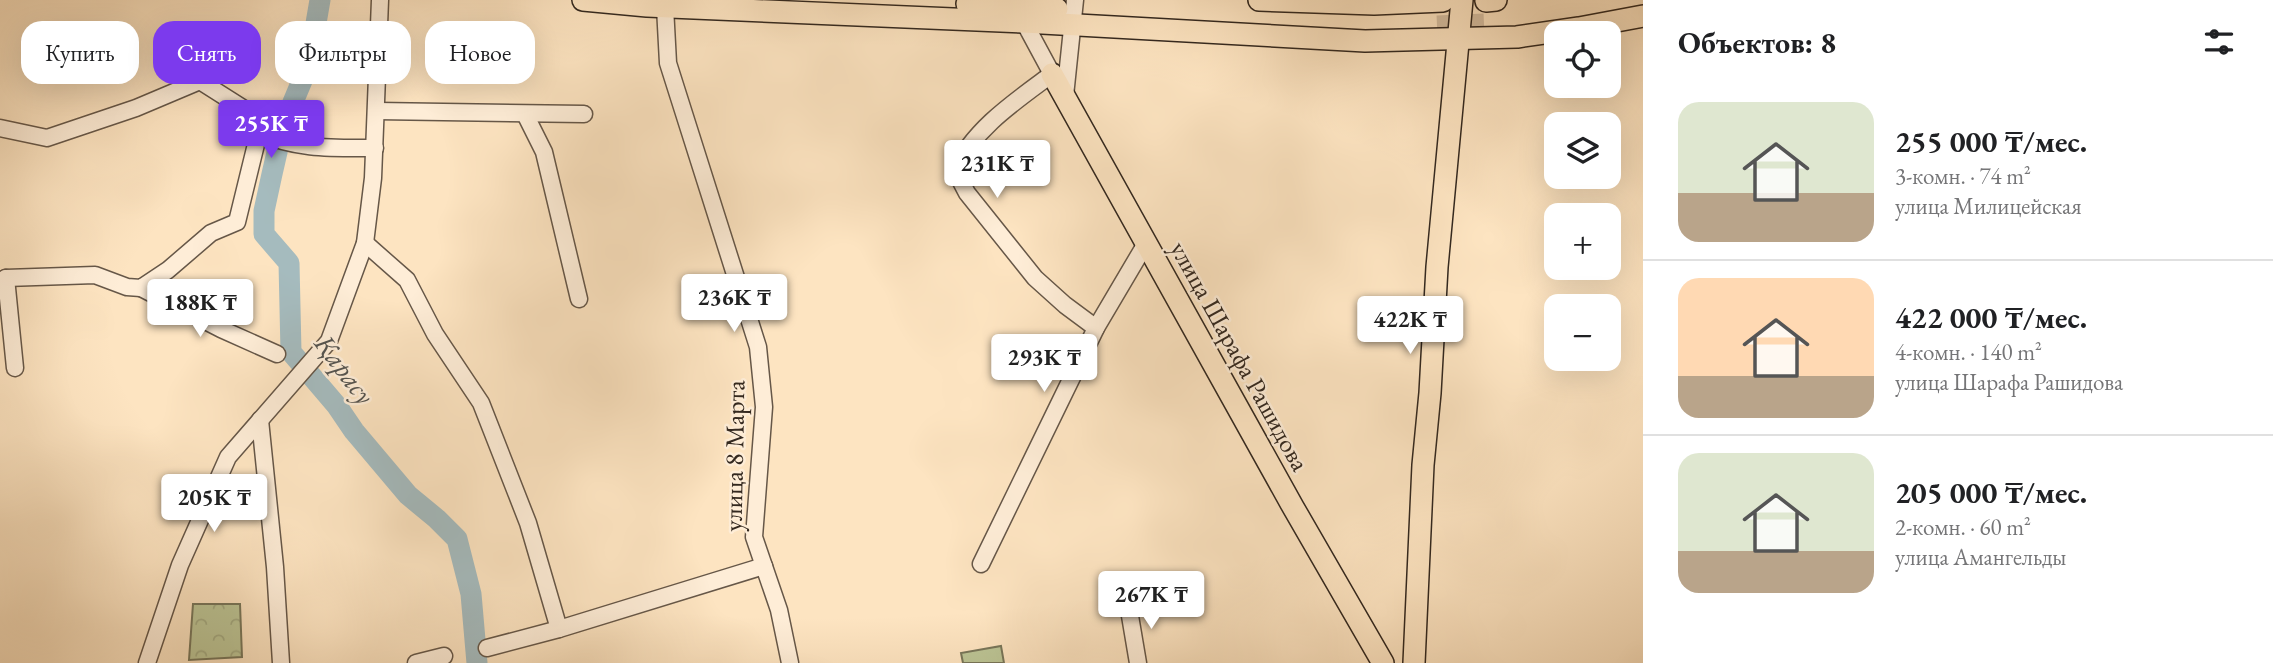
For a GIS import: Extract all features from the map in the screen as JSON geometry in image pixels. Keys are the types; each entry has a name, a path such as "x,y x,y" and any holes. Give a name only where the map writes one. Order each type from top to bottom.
{"main road":[{"path":"583,0 664,7 1024,22 1074,11 1365,41 1517,37 1643,16"},
{"path":"872,0 1365,27 1437,26"},
{"path":"1259,0 1348,4 1455,4 1455,73 1423,465 1414,663"},
{"path":"1486,1 1496,0"},
{"path":"1484,24 1516,22 1643,1"},
{"name":"улица Шарафа Рашидова","path":"1052,74 1332,578 1384,663"}],"street":[{"path":"147,663 180,565 228,457 329,341 365,243 377,111 380,0"},
{"name":"улица 8 Марта","path":"664,7 668,63 758,347 764,407 754,537 779,610 790,663"},
{"path":"1065,96 1074,11"},
{"path":"1024,22 1052,74 1002,110 964,154 955,170 967,193 1035,278 1065,305 1097,328"},
{"path":"0,128 47,138 136,108 200,81 252,114 259,132 237,222 211,233 168,270 141,288"},
{"path":"377,111 583,114"},
{"path":"525,114 544,152 579,299"},
{"path":"259,132 280,142 325,148 374,148"},
{"path":"365,243 407,280 435,334 481,403 528,523 559,629"},
{"path":"981,564 1097,328 1145,244"},
{"path":"15,368 3,279 95,275 127,287 141,288 277,354"},
{"path":"260,420 275,567 281,663"},
{"path":"214,489 248,501"},
{"path":"487,648 559,629 764,566"},
{"path":"1128,604 1138,663"},
{"path":"416,663 444,656"}],"green space":[{"path":"193,604 240,604 242,657 189,660"},
{"path":"1001,646 1004,663 963,663 961,653"}],"waterway":[{"name":"Қарасу","path":"320,0 309,64 283,126 264,211 264,234 289,263 291,352 408,495 457,539 471,594 477,663"}],"tunnel":[{"path":"1437,26 1484,24"}]}
